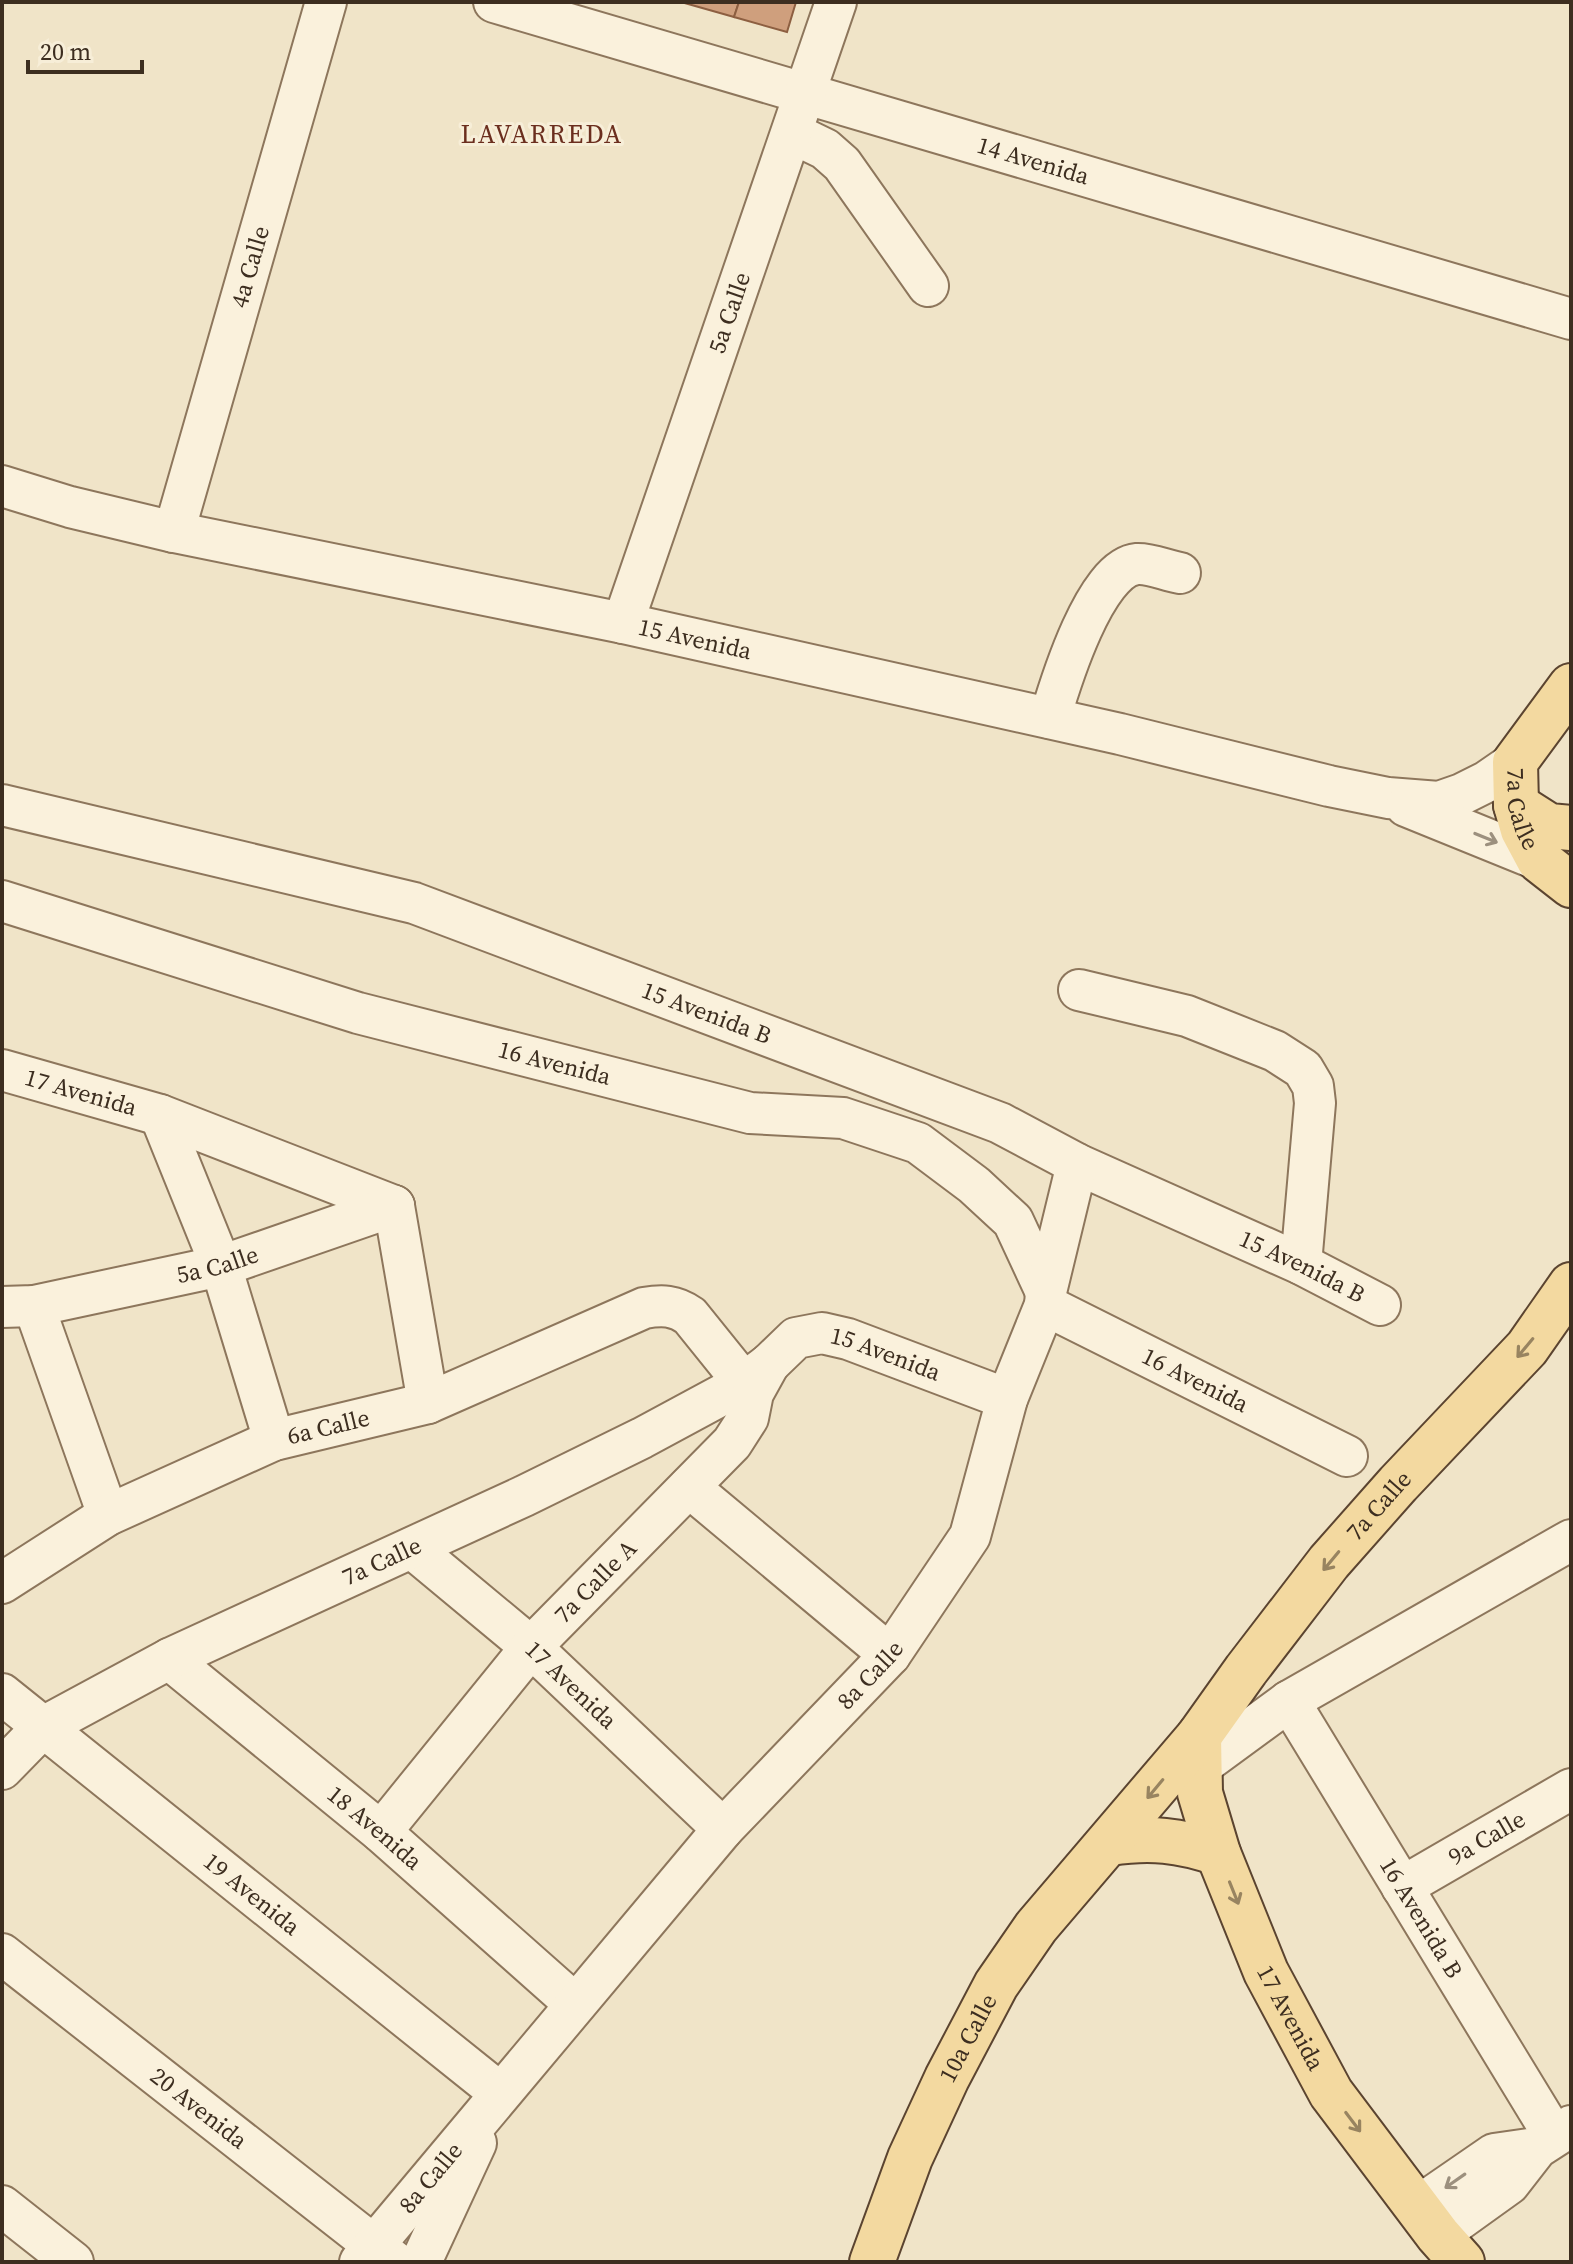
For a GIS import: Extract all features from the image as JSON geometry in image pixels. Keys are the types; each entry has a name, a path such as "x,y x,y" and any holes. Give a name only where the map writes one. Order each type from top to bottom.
{"main road":[{"name":"7a Calle","path":"1555,872 1523,830 1516,805 1515,762 1571,686"},
{"path":"1516,805 1549,826 1571,828"},
{"name":"7a Calle","path":"1199,1752 1246,1670 1329,1562 1527,1348 1571,1285"},
{"name":"10a Calle","path":"872,2262 910,2158 947,2078 996,1985 1036,1927 1110,1843 1199,1752"},
{"name":"17 Avenida","path":"1199,1752 1200,1793 1218,1853 1266,1972 1331,2093 1439,2235"},
{"path":"1110,1843 1165,1839 1218,1853"}],"street":[{"name":"4a Calle","path":"174,532 326,2"},
{"name":"14 Avenida","path":"494,2 1571,319"},
{"name":"5a Calle","path":"623,623 836,2"},
{"path":"792,133 825,149 842,164 928,286"},
{"name":"15 Avenida","path":"2,486 70,507 174,532 623,623 1120,734 1388,798 1439,802 1486,782 1515,762"},
{"path":"1050,718 1065,666 1088,613 1109,584 1125,568 1138,564 1180,573"},
{"name":"15 Avenida","path":"1388,798 1555,872"},
{"name":"15 Avenida B","path":"2,805 414,903 1000,1123 1077,1164 1301,1264 1380,1305"},
{"name":"16 Avenida","path":"2,901 373,1017 750,1113 843,1118 918,1143 974,1185 1013,1221 1046,1298 1347,1456"},
{"path":"1079,990 1187,1016 1275,1051 1303,1069 1313,1086 1315,1103 1301,1264"},
{"name":"17 Avenida","path":"2,1070 160,1115 394,1206"},
{"name":"17 Avenida","path":"160,1115 221,1266 274,1440"},
{"name":"8a Calle","path":"376,2256 500,2093 723,1829 890,1655 970,1536 1007,1399 1046,1298 1077,1164"},
{"name":"5a Calle","path":"18,1307 221,1266 394,1206"},
{"path":"394,1206 428,1403"},
{"name":"6a Calle","path":"2,1583 108,1515 274,1440 428,1403 644,1308 668,1306 681,1309 757,1374"},
{"path":"18,1307 108,1515"},
{"name":"15 Avenida","path":"757,1374 796,1338 822,1333 848,1339 1007,1399"},
{"name":"7a Calle A","path":"381,1832 531,1647 732,1443 748,1418 757,1374"},
{"name":"7a Calle","path":"2,1769 43,1727 169,1659 642,1438 757,1374"},
{"path":"689,1487 890,1655"},
{"path":"1199,1752 1571,1540"},
{"name":"17 Avenida","path":"412,1548 531,1647 723,1829"},
{"name":"18 Avenida","path":"169,1659 381,1832 575,2004"},
{"name":"19 Avenida","path":"2,1694 500,2093"},
{"name":"16 Avenida B","path":"1276,1709 1402,1887 1554,2137"},
{"name":"9a Calle","path":"1402,1887 1571,1789"},
{"name":"20 Avenida","path":"2,1954 376,2256"},
{"name":"8a Calle","path":"421,2262 500,2093"},
{"path":"1439,2235 1494,2154 1554,2137"},
{"path":"2,2206 73,2262"}],"building":[{"path":"681,2 739,2 734,17"},
{"path":"739,2 796,2 787,32 734,17"}],"district":[{"name":"LAVARREDA","path":"542,134"}]}
